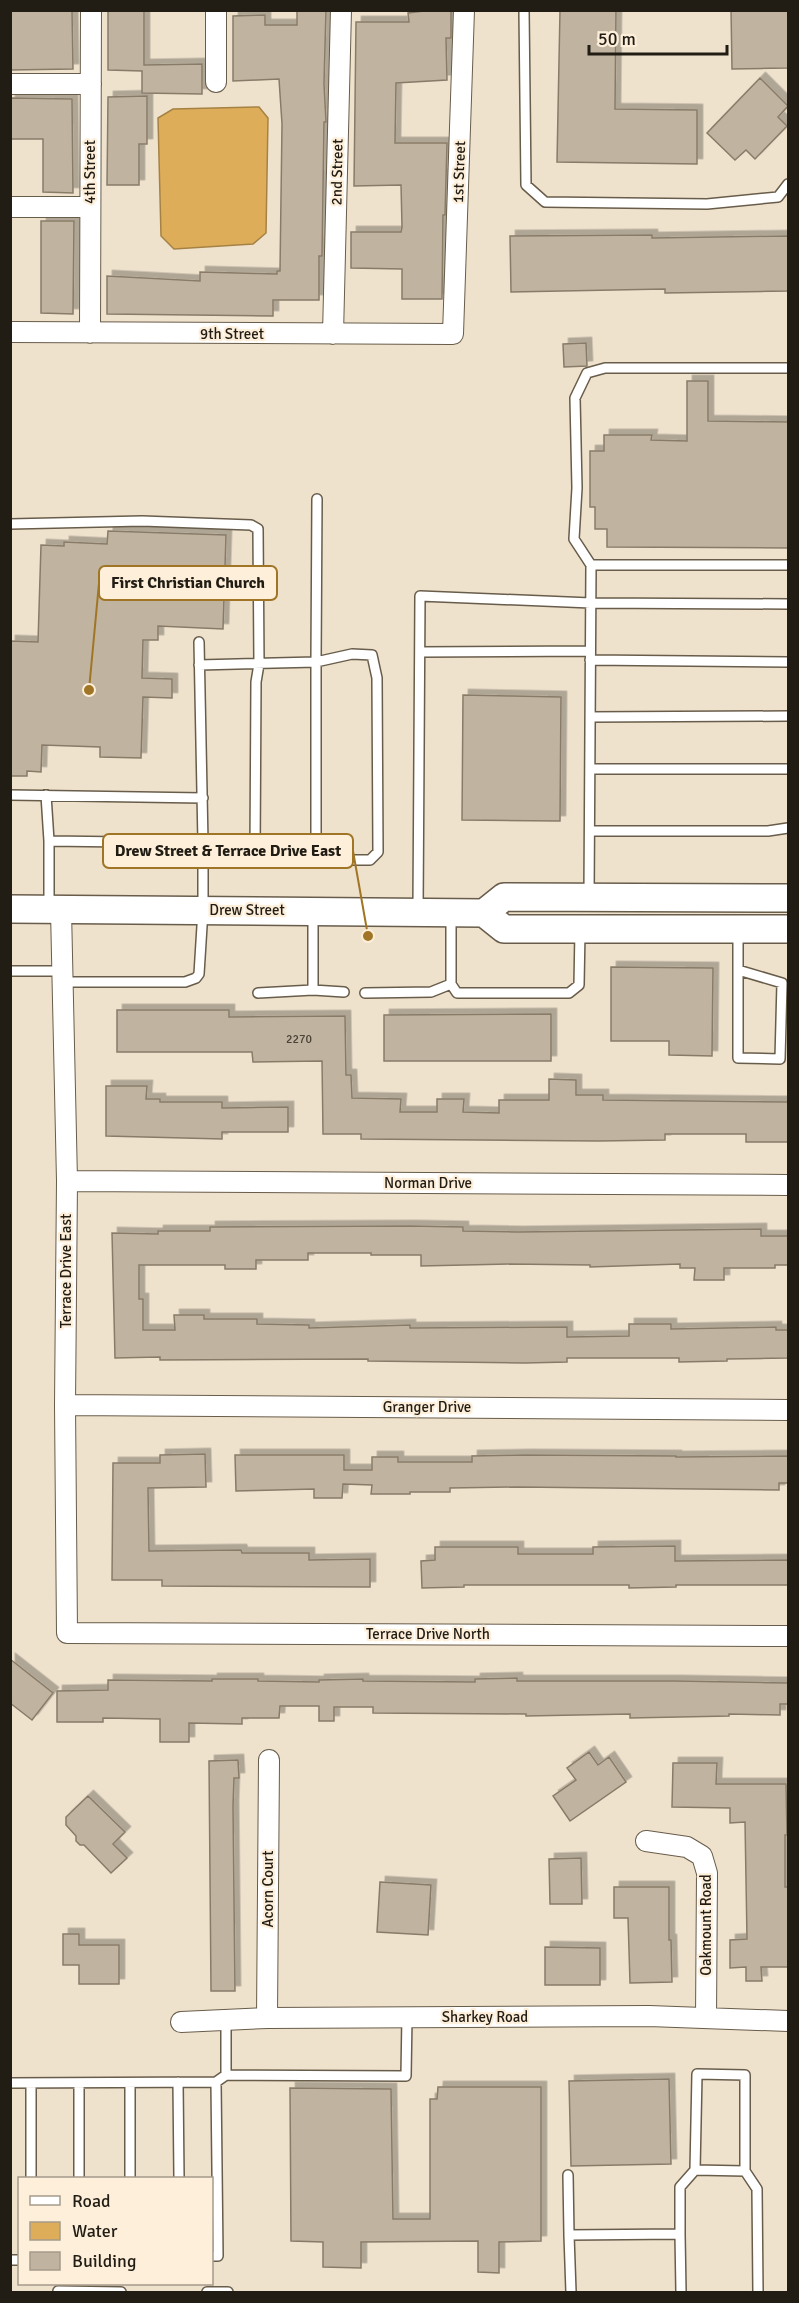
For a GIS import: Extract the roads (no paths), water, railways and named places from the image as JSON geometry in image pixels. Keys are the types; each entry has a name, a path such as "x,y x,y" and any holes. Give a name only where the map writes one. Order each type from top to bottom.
{"main road":[{"path":"789,898 504,897 483,913 504,929 789,929"},
{"name":"Drew Street","path":"10,909 483,913"}],"street":[{"name":"4th Street","path":"90,333 91,10"},
{"path":"216,10 216,82"},
{"name":"2nd Street","path":"333,334 341,10"},
{"name":"1st Street","path":"453,334 464,10"},
{"path":"10,84 91,84"},
{"path":"10,207 90,207"},
{"name":"9th Street","path":"10,332 453,334"},
{"name":"Terrace Drive East","path":"55,910 62,976 67,1181 65,1405 67,1633"},
{"name":"Norman Drive","path":"67,1181 789,1185"},
{"name":"Granger Drive","path":"65,1405 789,1410"},
{"name":"Terrace Drive North","path":"67,1633 789,1635"},
{"name":"Acorn Court","path":"267,2018 269,1760"},
{"name":"Oakmount Road","path":"646,1841 687,1848 702,1856 707,1873 706,2018"},
{"name":"Sharkey Road","path":"181,2022 267,2018 706,2018 789,2021"}],"lane":[{"path":"524,10 526,185 545,202 707,204 778,197 789,184"},
{"path":"589,897 591,565 574,539 577,488 575,398 587,373 605,368 789,368"},
{"path":"199,665 316,662 352,654 372,655 377,678 378,852 370,860 324,860 316,851 316,662 317,499"},
{"path":"10,524 142,521 251,525 258,529 259,664 256,682 255,853"},
{"path":"591,565 789,565"},
{"path":"418,912 420,596 591,603 789,604"},
{"path":"10,971 185,982 196,978 201,968 203,910 199,642"},
{"path":"420,652 789,662"},
{"path":"590,717 789,716"},
{"path":"590,770 789,769"},
{"path":"10,795 203,798"},
{"path":"45,795 55,910"},
{"path":"590,831 768,831 789,828"},
{"path":"49,841 203,843"},
{"path":"313,910 313,990"},
{"path":"452,912 451,984 457,993 569,993 579,985 580,929"},
{"path":"738,929 738,970 738,1058 780,1059 782,983 738,970"},
{"path":"365,993 431,992 451,984"},
{"path":"258,993 313,990 344,992"},
{"path":"10,2083 216,2082 226,2075 406,2076 407,2018"},
{"path":"226,2019 226,2075"},
{"path":"681,2292 680,2187 695,2170 697,2074 745,2075 745,2171 757,2189 758,2292"},
{"path":"178,2082 179,2177"},
{"path":"213,2256 218,2256 216,2082"},
{"path":"31,2083 31,2177"},
{"path":"79,2083 79,2177"},
{"path":"130,2083 130,2177"},
{"path":"695,2170 745,2171"},
{"path":"568,2175 570,2292"},
{"path":"569,2235 680,2234"},
{"path":"58,2292 121,2292"},
{"path":"207,2292 228,2292"}],"water":[{"path":"259,107 268,118 266,233 253,244 174,249 161,236 158,118 173,109"}],"place":[{"name":"First Christian Church","path":"89,690"},
{"name":"Drew Street & Terrace Drive East","path":"368,936"}]}
